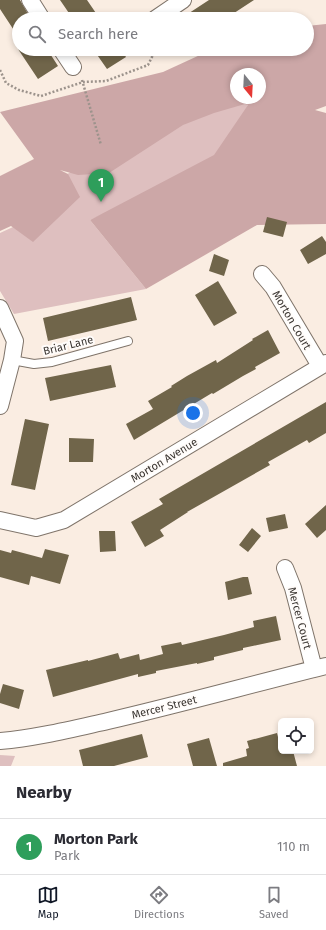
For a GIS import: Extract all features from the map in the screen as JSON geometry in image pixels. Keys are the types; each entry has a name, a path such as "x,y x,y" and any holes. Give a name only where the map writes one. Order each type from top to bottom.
{"street":[{"path":"30,0 38,12"},
{"path":"165,12 183,0"},
{"path":"66,56 73,67"},
{"name":"Morton Court","path":"262,274 273,287 323,365"},
{"path":"0,308 15,341 12,360 0,406"},
{"name":"Morton Avenue","path":"0,520 36,528 64,520 323,365"},
{"name":"Mercer Court","path":"285,568 320,668"},
{"name":"Mercer Street","path":"0,740 51,734 320,668"}],"lane":[{"name":"Briar Lane","path":"12,360 34,364 52,362 128,342"}],"path":[{"path":"83,82 101,145"}],"shaded area":[{"path":"326,24 326,106 315,110 326,113 326,224 257,225 146,289 90,220 214,155 248,105 245,104 214,113 183,125 109,173 78,175 60,170 68,174 80,197 33,242 11,226 0,231 0,176 34,159 0,112 163,72 198,56 314,56 314,25"},
{"path":"230,101 230,104 247,104 265,139 90,220 146,289 14,314 0,291 0,233 13,227 51,184 74,170"},
{"path":"0,755 15,756 11,766 0,766"}],"building":[{"path":"0,0 20,0 27,12 12,12 12,27 0,9"},
{"path":"60,0 87,0 95,12 68,12"},
{"path":"209,0 254,0 236,12 191,12"},
{"path":"23,56 52,56 58,66 38,79"},
{"path":"98,56 125,56 126,57 107,69"},
{"path":"267,217 287,222 283,237 263,232"},
{"path":"322,236 326,242 326,254 308,264 300,250"},
{"path":"214,254 229,260 224,276 209,271"},
{"path":"218,281 237,313 214,326 195,295"},
{"path":"131,297 137,320 48,341 43,318"},
{"path":"268,330 280,353 255,367 256,369 213,394 212,393 134,440 126,424 153,409 148,401 187,376 216,360 217,363"},
{"path":"111,365 116,387 50,401 45,378"},
{"path":"326,402 326,433 309,443 307,440 268,462 270,465 187,512 160,530 164,536 145,547 131,522 163,504 159,499"},
{"path":"25,419 49,424 35,490 11,485"},
{"path":"69,438 94,439 93,462 69,462"},
{"path":"326,505 326,530 317,538 305,524"},
{"path":"285,514 288,528 269,532 266,518"},
{"path":"252,528 261,536 248,552 239,545"},
{"path":"99,531 115,531 116,551 100,552"},
{"path":"45,549 69,555 60,584 31,576 29,585 0,577 0,550 11,553 12,550 42,558"},
{"path":"248,577 252,594 228,600 225,582"},
{"path":"276,616 281,640 243,648 243,650 214,657 214,660 156,671 156,673 138,677 138,674 53,697 46,670 118,653 120,659 139,654 140,660 163,654 161,646 181,642 182,645 224,635 254,627 253,621"},
{"path":"3,684 24,690 19,709 0,703 0,694"},
{"path":"277,733 278,754 294,754 297,766 223,766 223,763 247,756 246,749 249,748 247,741"},
{"path":"142,734 148,757 114,766 83,766 79,750"},
{"path":"209,738 217,766 193,766 187,744"}],"place":[{"name":"Morton Park","path":"101,202"}]}
